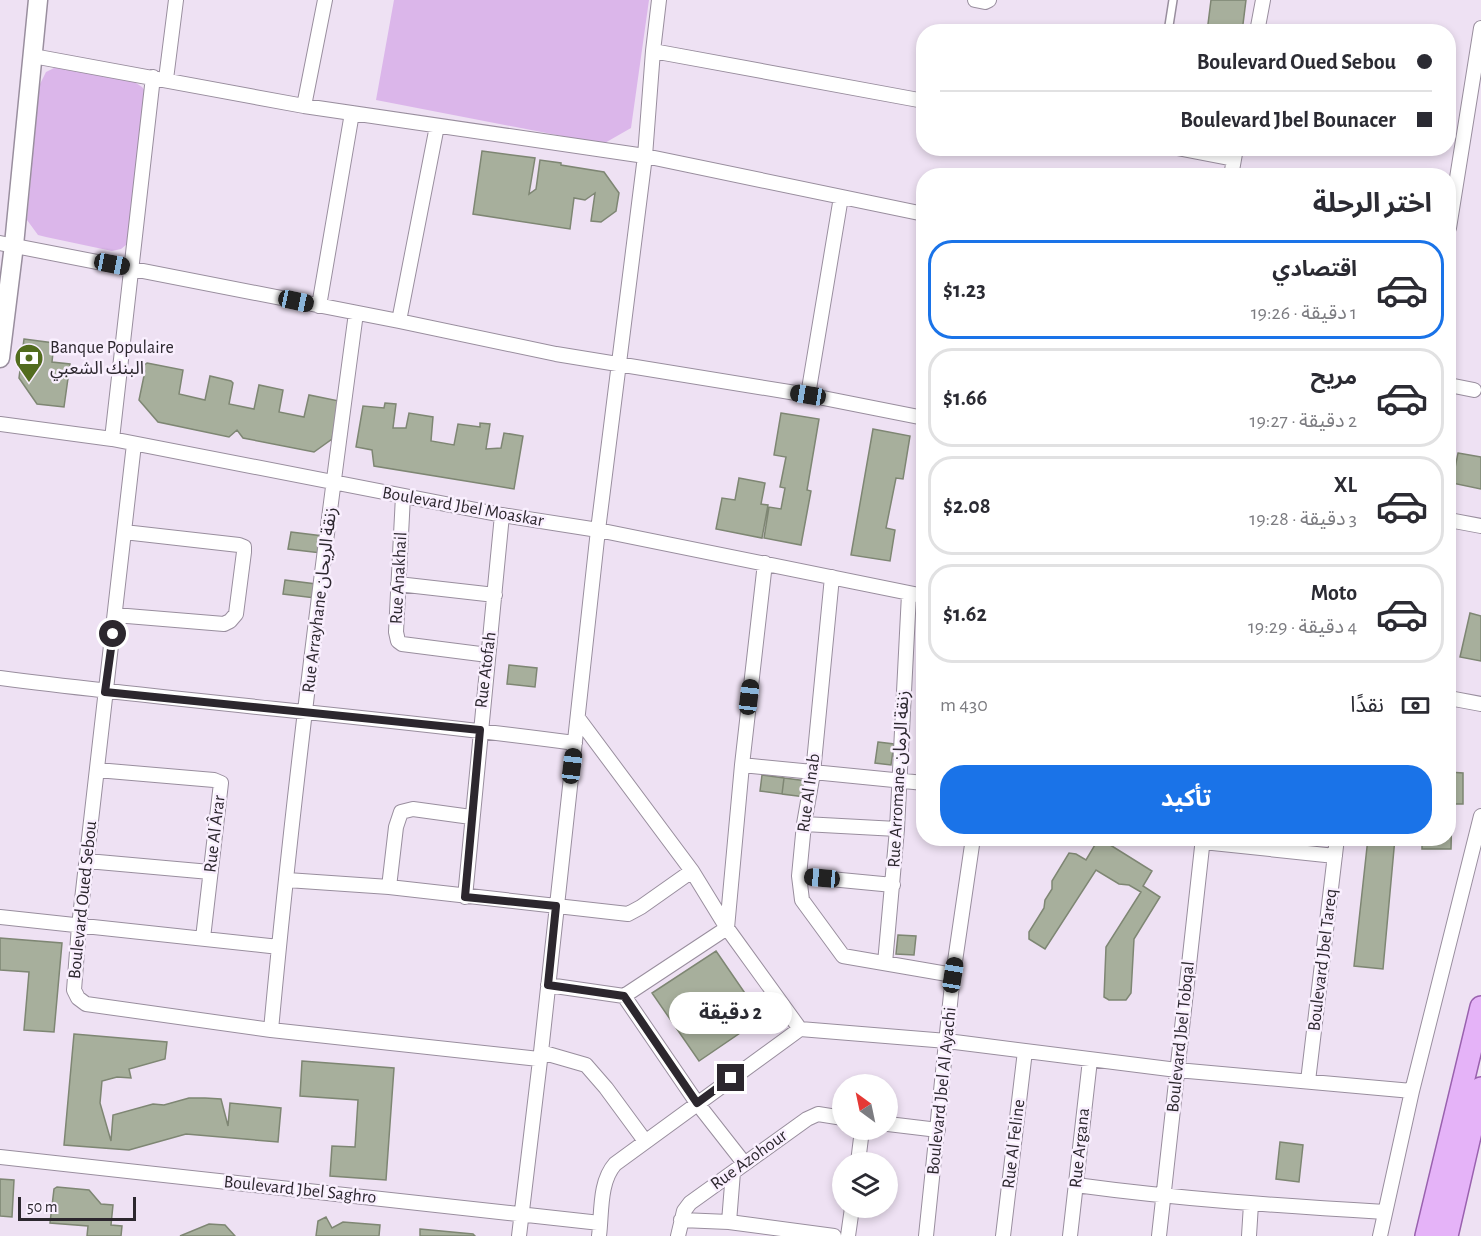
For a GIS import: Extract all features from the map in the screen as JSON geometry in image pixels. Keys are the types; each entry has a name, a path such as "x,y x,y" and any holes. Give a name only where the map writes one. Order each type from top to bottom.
{"main road":[{"path":"1426,1236 1481,1007"},
{"path":"1447,1236 1481,1088"}],"street":[{"path":"0,358 7,244 33,56 38,0"},
{"path":"112,439 132,268 159,78 176,0"},
{"path":"304,106 325,0"},
{"path":"519,1236 598,530 645,156 659,0"},
{"path":"975,0 985,2 989,0"},
{"path":"1258,24 1263,0"},
{"path":"1456,183 1481,28"},
{"path":"653,51 916,100"},
{"path":"33,56 304,106 645,156 916,212"},
{"path":"319,306 352,113"},
{"path":"399,321 436,126"},
{"path":"808,395 841,197"},
{"path":"7,244 618,366 808,395 916,416"},
{"name":"Rue Arrayhane زنقة الريحان","path":"271,1030 306,711 356,313"},
{"path":"1456,386 1474,390"},
{"name":"Boulevard Jbel Moaskar","path":"0,424 112,439 502,515 598,530 916,595"},
{"name":"Boulevard Oued Sebou","path":"134,444 79,926 74,990 78,998 86,1004 271,1030 540,1055 586,1065 645,1141"},
{"name":"Rue Anakhail","path":"403,496 396,632 400,642 488,655"},
{"name":"Rue Atofah","path":"465,897 502,515"},
{"path":"1456,521 1481,526"},
{"path":"115,615 224,624 236,614 244,552 244,547 239,545 124,532"},
{"path":"728,927 742,765 765,563"},
{"name":"Rue Al Inab","path":"832,577 813,773 804,824 799,876 802,900 843,956 953,975"},
{"path":"398,584 495,595"},
{"name":"Rue Arromane زنقة الرمان","path":"885,963 897,829 909,594"},
{"path":"0,678 105,692 306,711 575,742"},
{"path":"1456,699 1481,704"},
{"path":"578,718 692,871 728,927 800,1029"},
{"path":"742,765 916,782"},
{"name":"Rue Al Ârar","path":"97,770 219,781 222,786 203,938"},
{"path":"389,887 396,827 401,812 413,809 471,817"},
{"path":"1380,1236 1412,1091 1481,816"},
{"path":"804,824 897,829"},
{"name":"Boulevard Jbel Al Ayachi","path":"927,1236 953,975 972,846"},
{"name":"Boulevard Jbel Tobqal","path":"1159,1236 1202,846"},
{"path":"1252,846 1335,856"},
{"name":"Boulevard Jbel Tareq","path":"1308,1082 1336,846"},
{"path":"87,861 210,872"},
{"path":"287,880 389,887 628,914 692,871"},
{"path":"799,876 893,885"},
{"path":"0,917 279,947"},
{"path":"548,985 624,996 728,927"},
{"path":"624,996 739,1167 729,1222"},
{"path":"600,1229 603,1196 609,1170 620,1158 800,1029 947,1041 1177,1070 1412,1091"},
{"name":"Rue Al Feline","path":"1003,1236 1025,1052"},
{"name":"Rue Argana","path":"1070,1236 1090,1060"},
{"name":"Rue Azohour","path":"678,1236 684,1211 690,1203 807,1119 818,1114 832,1116"},
{"path":"898,1125 938,1130"},
{"name":"Boulevard Jbel Saghro","path":"0,1157 288,1190 521,1213 600,1229"},
{"path":"1076,1185 1163,1197 1385,1212"},
{"path":"1248,1236 1251,1204"},
{"path":"848,1236 851,1218"},
{"path":"681,1220 729,1222 834,1236"}],"lane":[{"path":"1169,24 1173,0"}],"shaded area":[{"path":"394,0 649,0 631,128 603,144 376,100"},
{"path":"58,66 130,79 145,91 132,240 121,249 112,251 38,235 27,220 39,86 46,72"}],"building":[{"path":"1211,0 1246,0 1243,24 1208,24"},
{"path":"482,151 535,158 529,194 536,189 540,160 604,172 619,193 616,211 601,222 591,221 595,193 585,200 574,198 570,229 473,214"},
{"path":"24,339 54,343 52,362 70,364 64,407 37,404 19,378"},
{"path":"147,363 183,370 179,394 205,400 210,376 233,383 229,404 254,409 259,385 283,390 279,412 304,417 309,395 339,401 332,439 314,452 243,438 237,430 229,437 158,422 139,400 145,371 142,367"},
{"path":"385,403 396,404 393,428 406,428 409,413 433,417 431,441 454,445 458,424 480,427 480,423 490,424 486,449 501,448 504,433 523,436 514,489 374,466 372,450 356,447 363,406 384,408"},
{"path":"781,413 819,419 807,490 811,491 801,545 764,538 769,507 781,509 785,488 780,487 786,457 774,455"},
{"path":"873,429 910,436 903,479 896,478 886,528 895,530 890,561 851,555"},
{"path":"1458,453 1481,457 1481,489 1456,484"},
{"path":"739,478 765,483 761,504 768,505 762,538 716,529 722,498 735,500"},
{"path":"291,532 323,536 321,553 288,549"},
{"path":"285,580 316,584 315,598 283,594"},
{"path":"1470,613 1481,616 1481,661 1460,657"},
{"path":"509,665 537,668 535,687 507,684"},
{"path":"878,742 894,744 891,765 875,763"},
{"path":"1456,772 1463,773 1463,804 1456,804"},
{"path":"762,775 784,778 782,794 760,791"},
{"path":"784,778 807,781 805,797 782,794"},
{"path":"1094,846 1112,846 1152,871 1143,886 1160,897 1134,939 1131,993 1126,1000 1109,1000 1104,997 1106,947 1141,892 1129,885 1119,884 1096,870 1045,949 1029,939 1029,932 1044,908 1045,900 1052,889 1052,881 1069,853 1086,860"},
{"path":"1367,846 1394,846 1383,969 1354,966"},
{"path":"1422,846 1451,846 1451,849 1422,849"},
{"path":"898,935 916,936 914,955 896,954"},
{"path":"0,938 62,943 54,1032 24,1030 29,972 0,970"},
{"path":"716,951 762,1018 699,1061 652,993"},
{"path":"74,1034 167,1042 165,1059 129,1069 131,1078 117,1077 102,1081 100,1103 111,1141 113,1115 153,1104 164,1105 189,1098 205,1098 221,1099 228,1126 230,1103 281,1108 278,1142 186,1134 129,1150 64,1145"},
{"path":"302,1061 394,1068 386,1180 330,1176 332,1146 355,1147 358,1100 300,1096"},
{"path":"1280,1142 1303,1145 1299,1182 1276,1179"},
{"path":"0,1179 14,1180 12,1217 0,1216"},
{"path":"57,1187 89,1190 101,1204 113,1205 111,1225 122,1226 121,1236 87,1236 88,1226 50,1223 54,1189"},
{"path":"326,1217 332,1228 343,1222 380,1225 379,1236 316,1236 318,1221"},
{"path":"209,1224 225,1225 235,1236 180,1236"},
{"path":"420,1229 473,1234 475,1236 420,1236"}],"place":[{"name":"Banque Populaire البنك الشعبي","path":"29,384"}],"route":[{"path":"113,634 105,692 480,730 465,897 556,906 548,985 624,996 697,1103 731,1078"}]}
